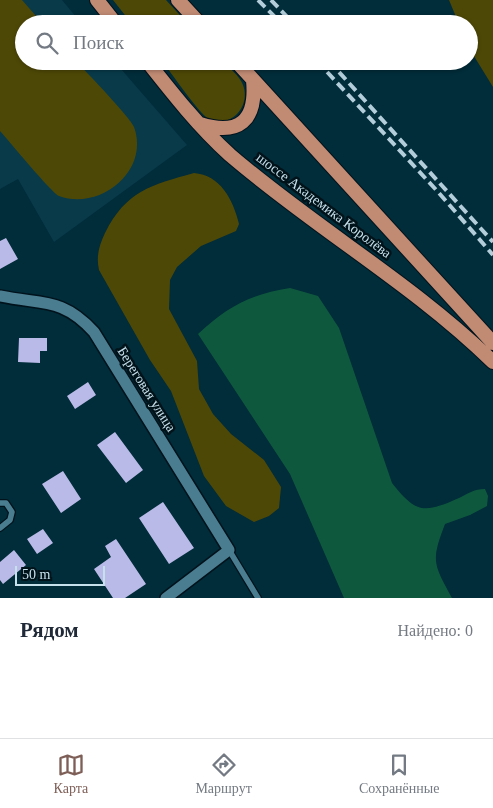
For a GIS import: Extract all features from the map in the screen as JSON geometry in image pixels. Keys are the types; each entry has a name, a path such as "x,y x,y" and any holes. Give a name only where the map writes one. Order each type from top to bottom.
{"highway":[{"path":"97,0 109,15"},
{"path":"178,0 192,15"},
{"name":"шоссе Академика Королёва","path":"154,70 197,122 229,154 279,194 408,288 493,362"},
{"name":"шоссе Академика Королёва","path":"244,70 493,343"},
{"path":"197,122 227,129 242,124 252,112 255,97 253,80"}],"street":[{"name":"Береговая улица","path":"0,296 64,307 80,317 94,332 229,550"},
{"path":"166,598 229,550"}],"lane":[{"path":"0,503 6,503 12,512 10,520 0,528"},
{"path":"229,550 258,598"}],"shaded area":[{"path":"0,0 62,0 74,15 15,15 15,70 122,70 187,145 54,242 18,179 0,189"},
{"path":"0,0 22,0 35,15 15,15 15,70 84,70 117,105 134,127 137,143 135,158 128,172 118,184 105,192 90,198 75,199 59,196 0,131"},
{"path":"113,0 166,0 180,15 125,15"},
{"path":"449,0 493,0 493,87 478,63 478,15 455,15"},
{"path":"169,70 232,70 242,82 245,93 242,108 232,118 225,121 209,119 192,102"},
{"path":"194,173 211,178 218,183 229,197 239,224 236,231 201,246 177,267 170,280 169,309 197,361 199,389 213,414 231,434 264,460 281,487 279,508 269,516 254,522 226,506 204,476 171,391 150,360 99,270 98,265 99,251 105,233 113,219 131,199 152,186"},
{"path":"290,288 318,296 339,328 392,483 400,493 414,505 428,508 437,507 475,491 485,489 488,496 487,506 470,515 445,524 441,536 436,554 436,562 441,577 452,598 344,598 290,474 198,334 219,316 240,303 263,294"}],"building":[{"path":"6,238 18,259 0,269 0,241"},
{"path":"19,338 47,338 47,351 40,351 40,363 18,362"},
{"path":"88,382 96,395 75,409 67,396"},
{"path":"115,432 143,470 126,483 97,445"},
{"path":"63,471 81,499 61,513 42,484"},
{"path":"163,502 194,548 169,564 139,518"},
{"path":"43,529 53,543 37,554 27,539"},
{"path":"116,539 146,584 125,598 113,598 94,569 111,557 105,546"},
{"path":"14,550 26,565 3,584 0,580 0,562"}],"railway":[{"path":"258,0 273,15"},
{"path":"271,0 285,15"},
{"path":"325,70 439,193 493,255"},
{"path":"337,70 493,242"}]}
